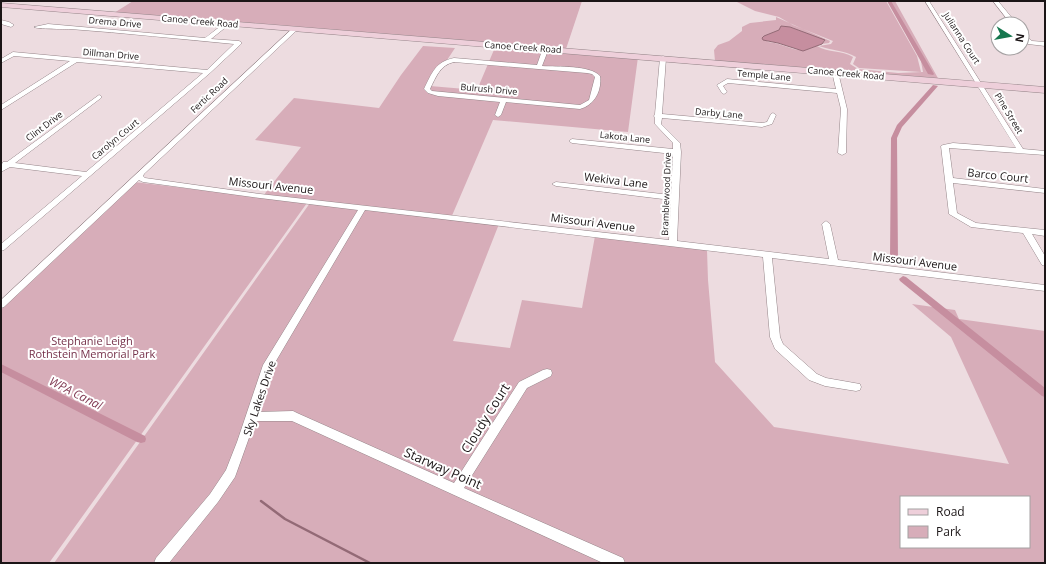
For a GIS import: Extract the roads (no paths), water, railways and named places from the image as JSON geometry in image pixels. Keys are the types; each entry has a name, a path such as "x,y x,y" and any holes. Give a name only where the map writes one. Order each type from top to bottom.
{"main road":[{"name":"Canoe Creek Road","path":"1,5 546,48 1045,90"}],"street":[{"name":"Julianna Court","path":"928,1 980,84"},
{"path":"995,1 1007,16"},
{"path":"1,22 11,25"},
{"path":"208,39 228,23"},
{"name":"Drema Drive","path":"37,27 69,27 239,43"},
{"name":"Fertic Road","path":"1,305 295,29"},
{"name":"Carolyn Court","path":"1,248 208,72 239,45 239,43"},
{"path":"1030,43 1045,44"},
{"path":"539,67 546,48"},
{"name":"Dillman Drive","path":"1,60 13,54 208,72"},
{"path":"657,116 663,58"},
{"path":"1,108 76,60"},
{"name":"Bulrush Drive","path":"454,60 539,67 594,73 598,76 592,102 586,106 580,107 438,94 430,92 427,89 441,64 447,61 454,60"},
{"path":"835,72 844,109 842,153"},
{"name":"Temple Lane","path":"724,92 720,85 727,81 840,91"},
{"name":"Pine Street","path":"980,84 1021,151"},
{"name":"Clint Drive","path":"1,170 99,97"},
{"path":"498,115 504,100"},
{"name":"Darby Lane","path":"657,116 762,125 770,123 773,115"},
{"name":"Bramblewood Drive","path":"657,116 658,124 676,143 677,152 673,243"},
{"name":"Lakota Lane","path":"572,141 677,152"},
{"path":"1045,153 953,145 946,146 953,214 974,225 1045,233"},
{"path":"1,163 87,174"},
{"name":"Missouri Avenue","path":"139,177 143,180 363,207 1045,288"},
{"name":"Barco Court","path":"949,180 1045,191"},
{"name":"Wekiva Lane","path":"556,184 674,198"},
{"name":"Sky Lakes Drive","path":"161,563 214,498 231,473 252,417 268,365 363,207"},
{"path":"826,224 834,263"},
{"path":"1026,231 1045,263"},
{"path":"767,255 775,336 779,346 813,377 825,382 856,387"},
{"name":"Cloudy Court","path":"456,490 523,385 547,373"},
{"name":"Starway Point","path":"252,417 293,416 618,563"}],"waterway":[{"path":"889,1 931,74"},
{"path":"894,261 894,138 899,126 935,86"},
{"path":"903,279 1045,393"},
{"name":"WPA Canal","path":"1,368 141,439"},
{"path":"261,501 285,519 370,563"}],"park label":[{"name":"Stephanie Leigh Rothstein Memorial Park","path":"92,346"}]}
